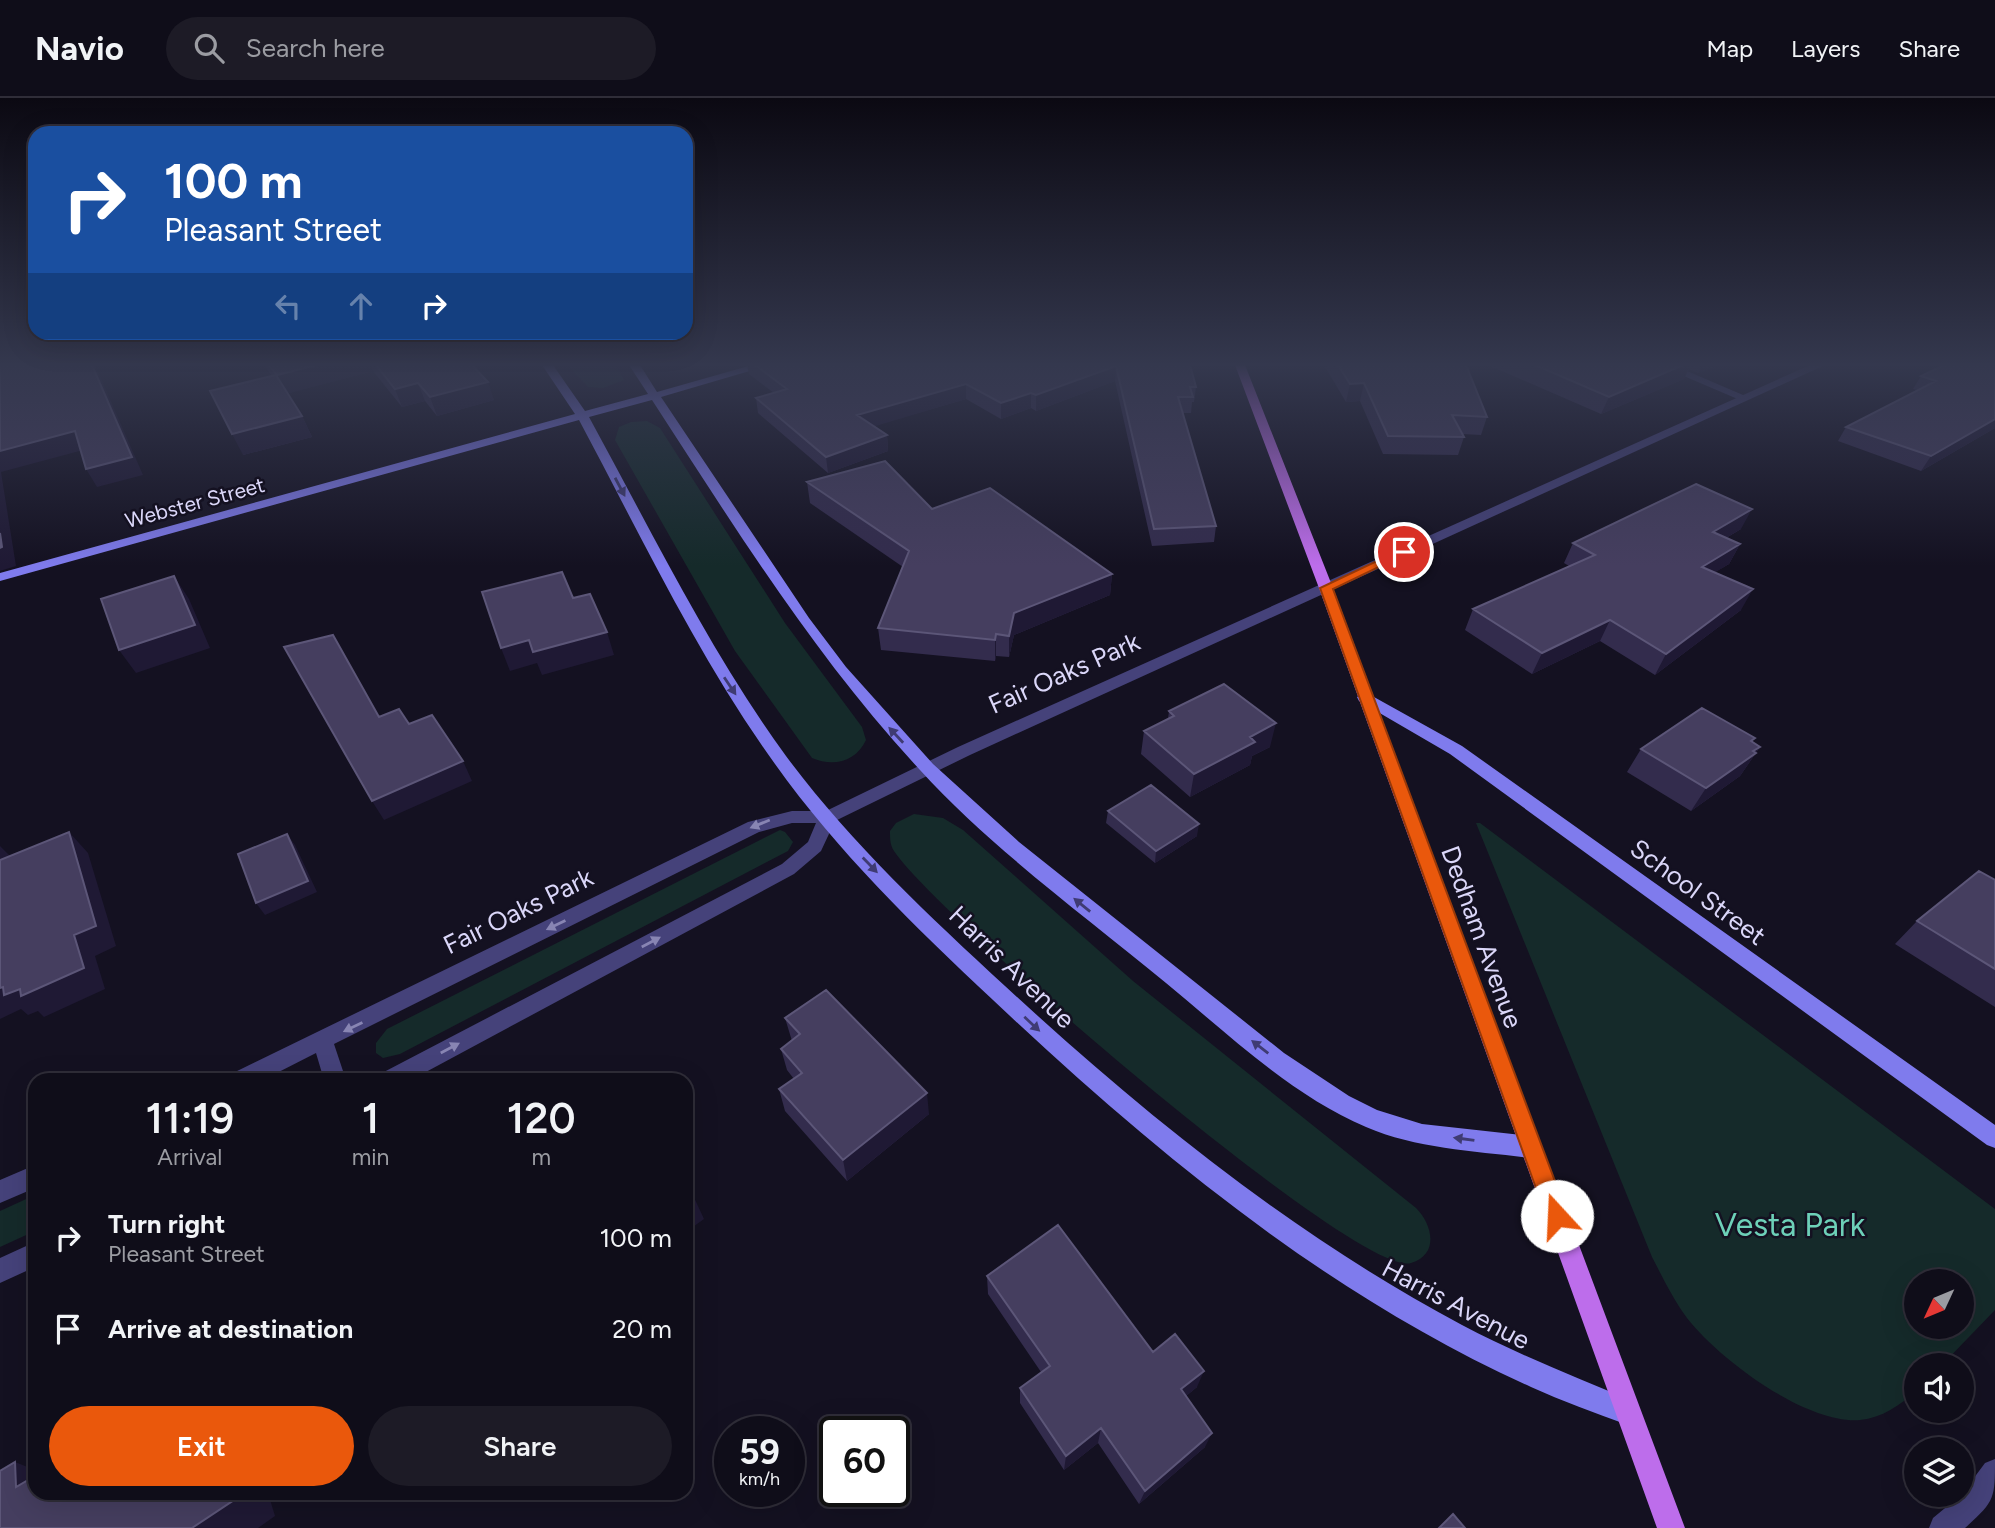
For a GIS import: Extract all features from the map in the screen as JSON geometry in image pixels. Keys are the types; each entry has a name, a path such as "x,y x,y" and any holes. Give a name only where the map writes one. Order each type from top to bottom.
{"main road":[{"name":"Dedham Avenue","path":"1266,432 1326,588 1671,1528"}],"street":[{"name":"Webster Street","path":"0,577 525,432"},
{"name":"Harris Avenue","path":"591,432 724,677 783,763 828,817 921,917 1088,1076 1133,1116 1265,1219 1383,1296 1481,1350 1534,1375 1628,1412"},
{"path":"679,432 820,644 861,696 927,768 1013,847 1195,997 1276,1060 1341,1103 1372,1119 1422,1134 1531,1147"},
{"name":"Fair Oaks Park","path":"256,1073 754,827 792,817 828,817 927,768 1670,432"},
{"name":"School Street","path":"1365,697 1456,750 1995,1138"},
{"path":"403,1073 789,869 816,846 828,817"},
{"path":"323,1042 333,1073"},
{"path":"0,1192 28,1179"},
{"path":"0,1270 28,1257"},
{"path":"1943,1528 1972,1503 1995,1474"}],"green space":[{"path":"618,432 662,432 785,623 862,727 866,740 850,758 828,762 812,758 735,651 615,440"},
{"path":"914,814 943,818 963,830 1133,981 1416,1208 1429,1230 1430,1246 1426,1253 1411,1263 1375,1252 1314,1214 1235,1156 1061,1012 925,887 894,851 890,831 896,823"},
{"name":"Vesta Park","path":"1476,823 1480,823 1995,1209 1995,1310 1974,1332 1974,1269 1904,1269 1904,1339 1967,1339 1954,1353 1904,1353 1904,1400 1883,1414 1868,1419 1838,1418 1814,1412 1765,1386 1701,1334 1673,1296 1652,1257"},
{"path":"780,830 793,842 788,851 400,1054 383,1058 376,1053 376,1043 387,1029"},
{"path":"28,1198 28,1234 0,1247 0,1211"}],"building":[{"path":"0,432 72,432 0,451"},
{"path":"75,432 121,432 132,457 86,469"},
{"path":"796,432 882,432 887,435 826,457"},
{"path":"1131,432 1188,432 1216,526 1154,529"},
{"path":"1386,432 1461,432 1464,437 1388,436"},
{"path":"1860,432 1973,432 1931,456"},
{"path":"885,461 932,509 990,488 1112,574 1014,613 1009,636 996,634 995,640 878,628 909,551 807,482"},
{"path":"1696,484 1752,509 1713,532 1740,544 1702,567 1753,589 1666,654 1610,620 1542,653 1473,609 1595,555 1573,543"},
{"path":"562,572 573,598 590,594 607,632 533,652 529,640 501,648 482,592"},
{"path":"174,576 195,625 119,650 101,599"},
{"path":"333,635 379,717 399,709 409,724 432,715 463,761 372,801 284,647"},
{"path":"1224,684 1276,723 1250,737 1255,742 1194,774 1144,731 1174,716 1169,711"},
{"path":"1702,708 1755,738 1751,741 1760,747 1753,751 1756,753 1706,788 1641,749"},
{"path":"1151,785 1199,824 1156,851 1108,811"},
{"path":"69,832 96,926 74,935 84,968 21,996 20,989 4,995 3,987 0,988 0,860"},
{"path":"287,834 308,881 256,903 238,854"},
{"path":"1979,871 1995,880 1995,969 1917,921"},
{"path":"826,990 927,1093 843,1160 779,1089 802,1073 781,1049 800,1034 785,1018"},
{"path":"1058,1225 1153,1352 1175,1334 1204,1371 1181,1389 1212,1433 1145,1491 1101,1428 1066,1456 1020,1388 1050,1366 987,1276"},
{"path":"15,1462 16,1487 28,1480 28,1500 234,1500 192,1528 0,1528 0,1471"},
{"path":"1453,1514 1465,1528 1439,1528"}],"route":[{"path":"1404,552 1326,588 1557,1216"}]}
